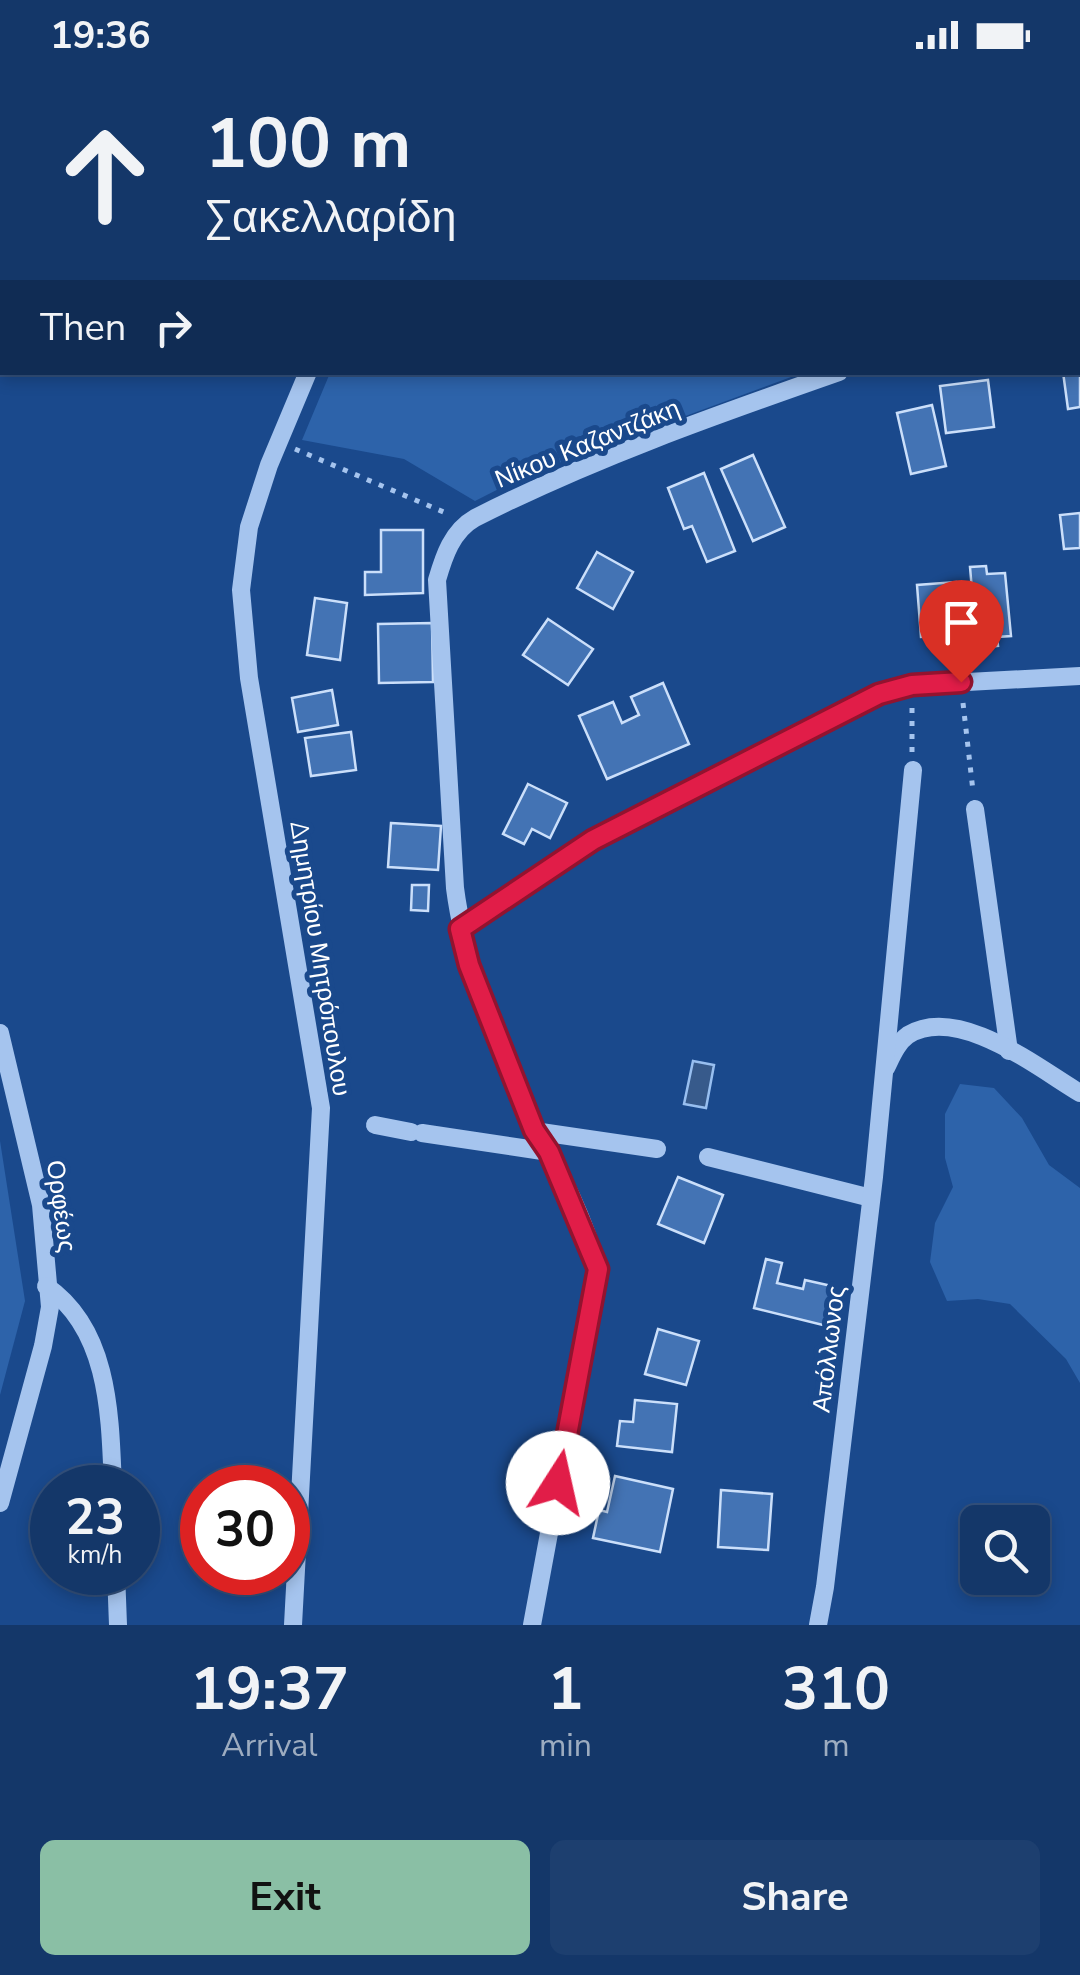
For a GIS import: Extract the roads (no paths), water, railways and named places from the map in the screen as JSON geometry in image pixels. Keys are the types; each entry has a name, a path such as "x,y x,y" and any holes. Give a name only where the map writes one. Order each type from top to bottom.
{"street":[{"name":"Δημητρίου Μητρόπουλου","path":"293,1625 322,1108 249,678 241,590 249,527 307,375"},
{"name":"Νίκου Καζαντζάκη","path":"460,929 454,888 437,580 446,550 468,522 525,492 830,375"},
{"path":"532,1625 598,1269 549,1152 534,1130 469,965 460,929 593,840 879,694 912,685 1080,676"},
{"name":"Απόλλωνος","path":"818,1625 826,1587 872,1198 912,770"},
{"path":"974,809 1009,1051"},
{"path":"881,1078 895,1049 909,1035 936,1026 964,1028 1080,1092"},
{"name":"Ορφέως","path":"0,1033 41,1205 50,1307 44,1346 0,1503"},
{"path":"374,1125 549,1152"},
{"path":"534,1130 658,1149"},
{"path":"708,1157 872,1198"},
{"path":"46,1286 69,1302 92,1341 106,1384 111,1465"},
{"path":"117,1595 118,1625"}]}
